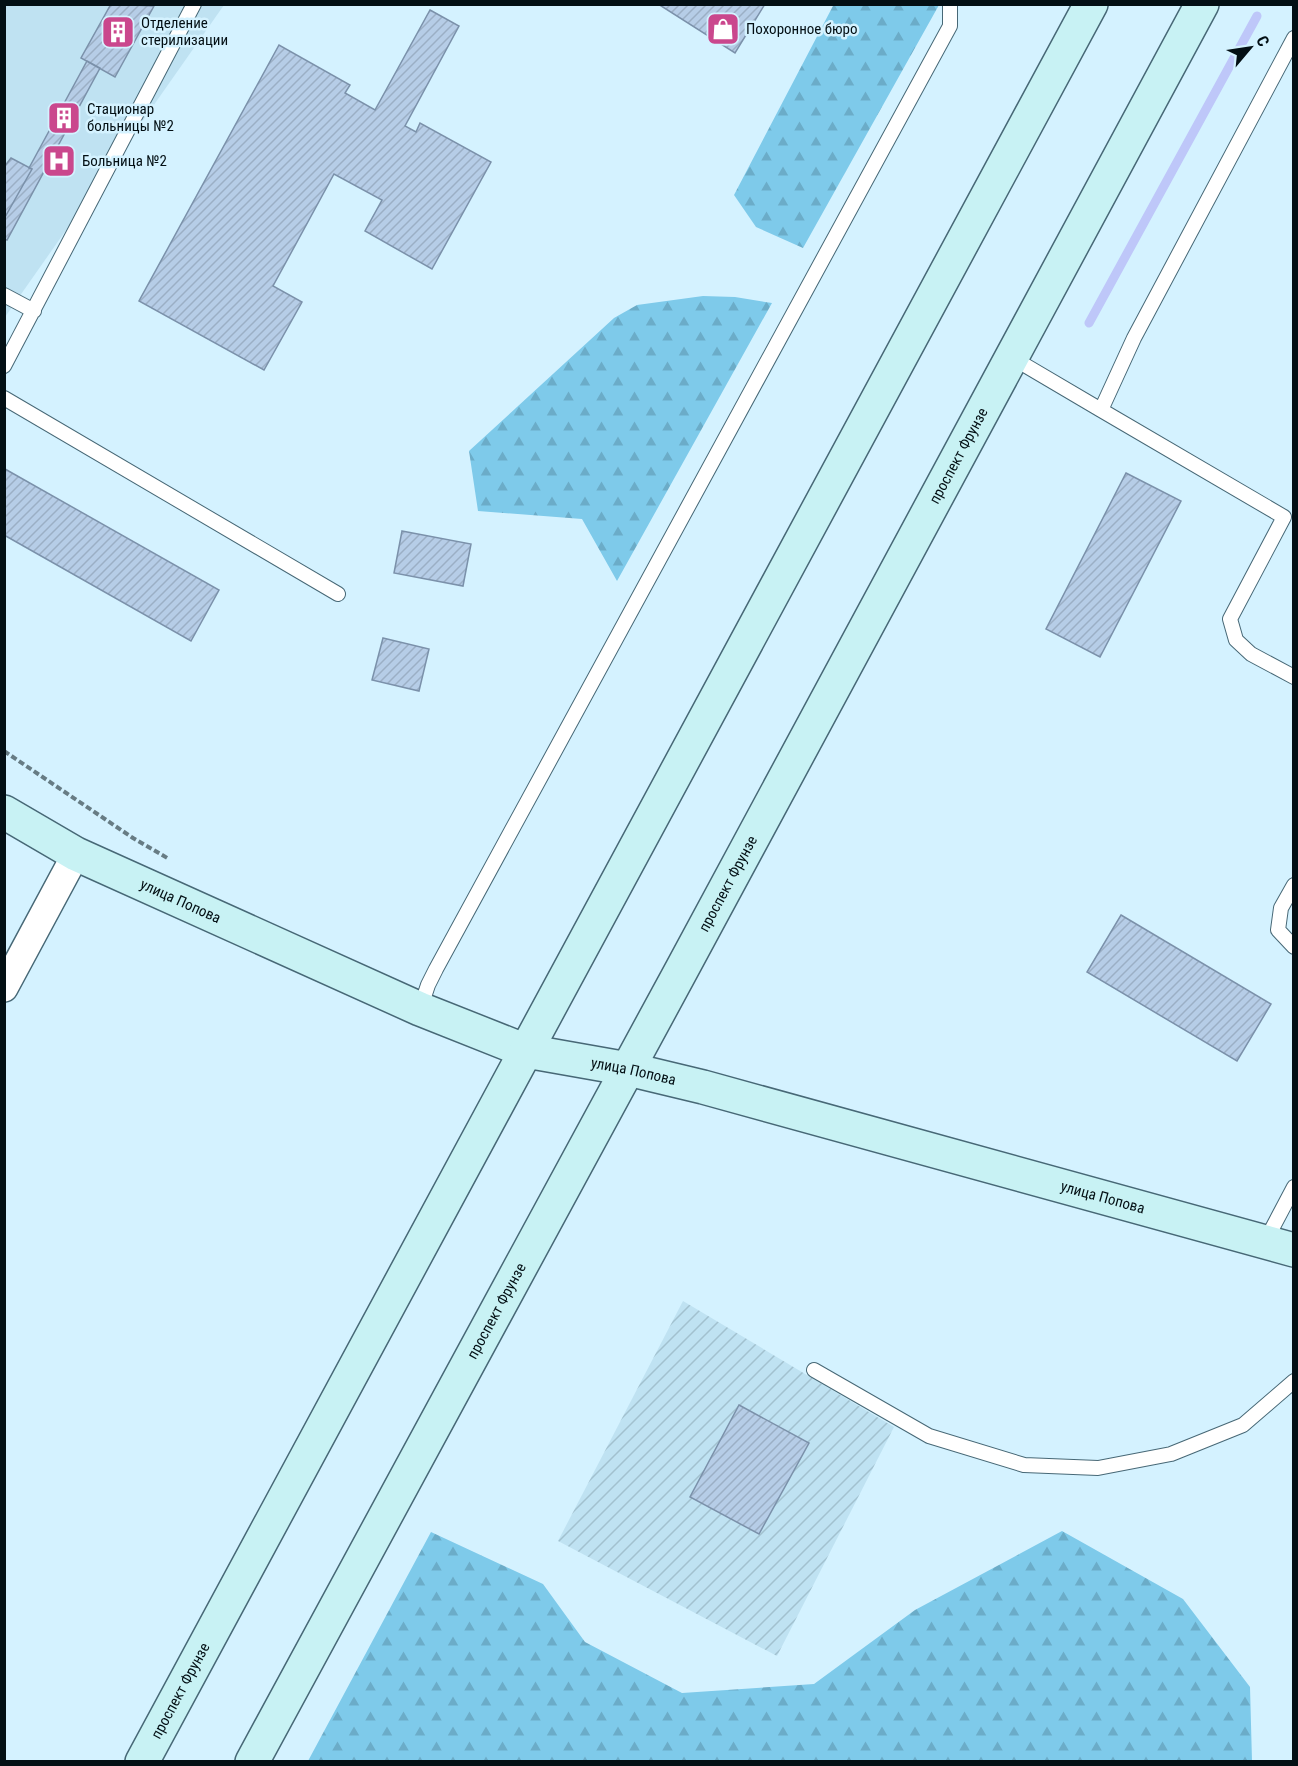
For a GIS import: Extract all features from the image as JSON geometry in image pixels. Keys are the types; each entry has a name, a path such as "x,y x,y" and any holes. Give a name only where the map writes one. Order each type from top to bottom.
{"main road":[{"name":"проспект Фрунзе","path":"142,1761 1091,4"},
{"name":"проспект Фрунзе","path":"252,1761 1202,4"},
{"name":"улица Попова","path":"4,812 76,854 420,1009 526,1051 628,1069 703,1087 1279,1246"}],"street":[{"path":"4,988 76,854"}],"lane":[{"path":"4,366 194,4"},
{"path":"420,1009 436,969 950,26 950,4"},
{"path":"1101,410 1134,338 1293,38"},
{"path":"4,295 34,311"},
{"path":"1011,357 1289,520 1230,619 1236,640 1251,654 1293,677"},
{"path":"4,398 338,594"},
{"path":"1293,885 1281,908 1278,930 1293,947"},
{"path":"1279,1246 1293,1187"},
{"path":"814,1370 929,1436 1024,1466 1098,1468 1172,1454 1243,1425 1293,1381"}],"shaded area":[{"name":"Больница №2","path":"5,5 224,5 5,317"},
{"path":"683,1301 894,1427 777,1656 558,1541"}],"green space":[{"path":"834,4 939,5 803,248 756,227 734,195"},
{"path":"703,296 735,297 772,303 617,581 582,519 478,511 469,451 614,318 637,305"},
{"path":"1062,1531 1183,1599 1250,1687 1252,1761 308,1761 431,1532 543,1584 585,1642 682,1693 814,1684 915,1610"}],"building":[{"name":"Отделение стерилизации","path":"111,4 154,6 115,77 81,58"},
{"name":"Похоронное бюро","path":"658,4 765,4 735,53"},
{"path":"430,10 459,26 405,126 416,132 420,123 491,162 432,269 365,231 382,200 334,174 273,286 302,302 264,370 139,301 279,45 350,85 345,93 375,110"},
{"name":"Стационар больницы №2","path":"87,61 100,68 7,240 4,239 4,219"},
{"path":"11,158 32,169 4,219 4,167"},
{"path":"5,469 219,590 191,641 4,535"},
{"path":"1126,473 1181,501 1100,657 1046,629"},
{"path":"402,531 471,544 463,586 394,573"},
{"path":"383,638 429,649 419,691 372,680"},
{"path":"1121,915 1271,1004 1237,1061 1087,972"},
{"path":"739,1405 809,1443 759,1534 690,1497"}],"waterway":[{"path":"1089,323 1257,16"}],"place":[{"name":"Похоронное бюро","path":"723,29"},
{"name":"Отделение стерилизации","path":"118,32"},
{"name":"Стационар больницы №2","path":"64,118"},
{"name":"Больница №2","path":"59,161"}]}
